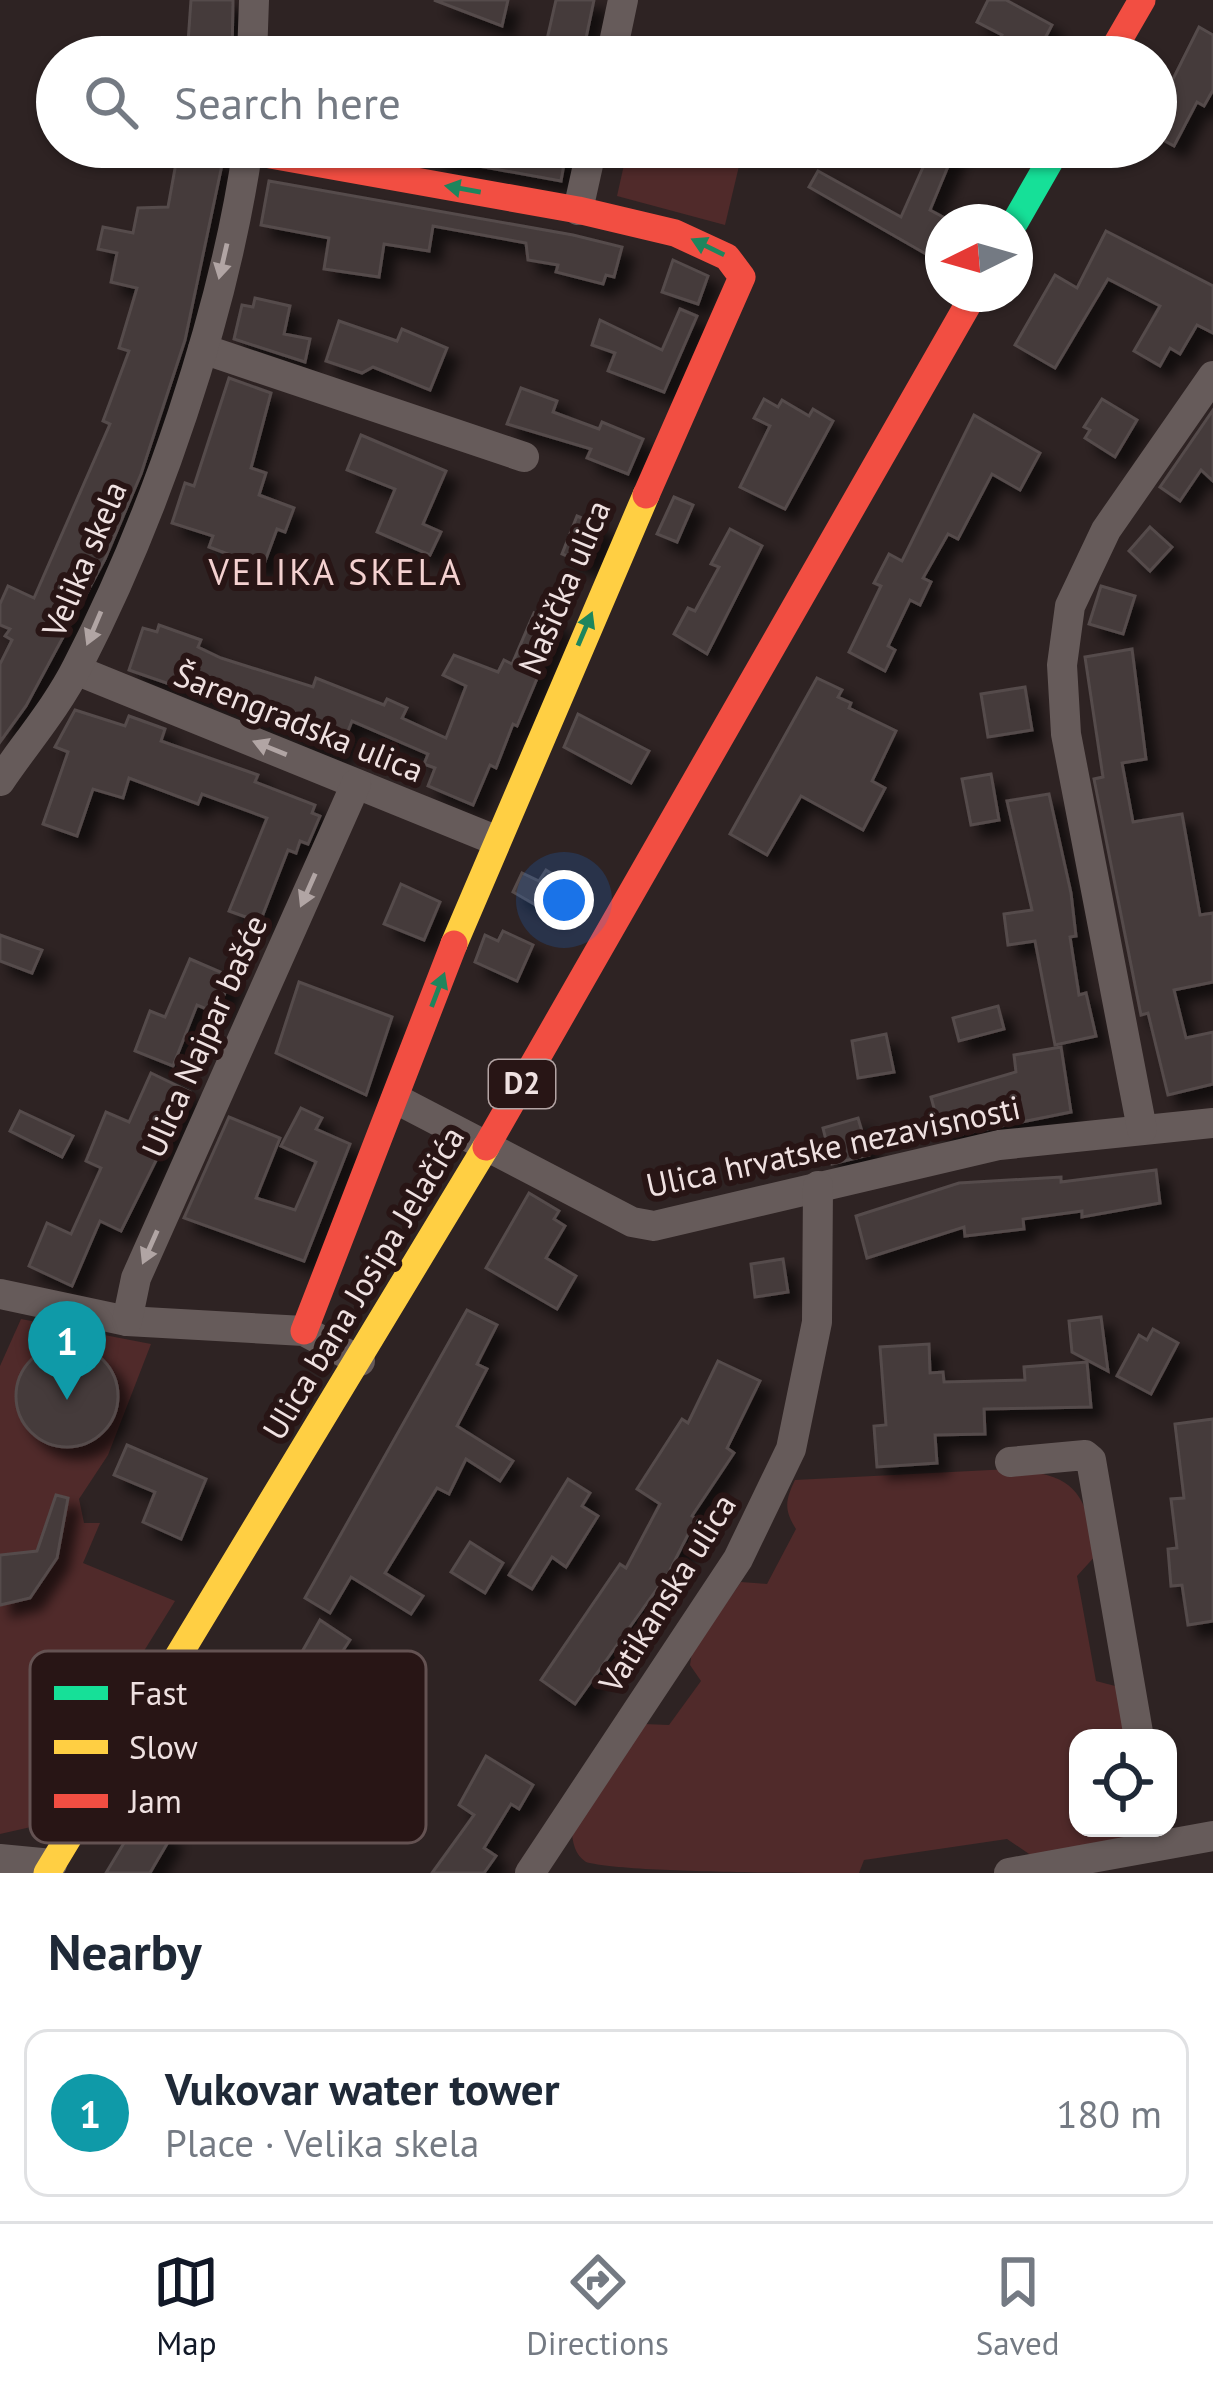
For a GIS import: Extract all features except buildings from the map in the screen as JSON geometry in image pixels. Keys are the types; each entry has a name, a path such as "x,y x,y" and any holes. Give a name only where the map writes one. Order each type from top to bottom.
{"main road":[{"path":"1121,36 1142,0"},
{"path":"351,168 578,210"},
{"path":"1025,204 1046,168"},
{"name":"Našička ulica","path":"304,1331 495,840 742,277 727,256 704,243 578,210"},
{"name":"Ulica bana Josipa Jelačića","path":"183,1651 485,1149 964,312"}],"street":[{"path":"253,36 254,0"},
{"path":"615,36 623,0"},
{"name":"Velika skela","path":"0,781 76,670 203,349 244,168"},
{"path":"578,210 587,168"},
{"path":"203,349 524,457"},
{"path":"1142,1129 1066,734 1062,665 1070,606 1106,530 1213,376"},
{"name":"Šarengradska ulica","path":"76,670 495,840"},
{"name":"Ulica Najpar bašće","path":"127,1321 136,1278 356,784"},
{"path":"396,1100 485,1149"},
{"name":"Ulica hrvatske nezavisnosti","path":"485,1149 632,1222 655,1226 999,1144 1213,1123"},
{"name":"Vatikanska ulica","path":"530,1873 738,1559 791,1449 817,1322 818,1186"},
{"path":"0,1294 127,1321 304,1331 360,1361"},
{"path":"1010,1462 1085,1455 1091,1460 1136,1729"},
{"path":"1177,1837 1213,1836"},
{"path":"1009,1873 1156,1837"},
{"path":"0,1859 50,1868"}],"shaded area":[{"path":"623,168 738,168 725,225 617,196"},
{"path":"21,1319 151,1344 108,1455 79,1499 84,1523 100,1523 83,1563 175,1601 144,1651 30,1651 30,1827 0,1834 0,1366"},
{"path":"1010,1469 1050,1476 1074,1490 1098,1553 1077,1576 1096,1681 1119,1687 1128,1729 1069,1729 1069,1837 1128,1839 1035,1858 1007,1839 864,1860 859,1873 637,1868 586,1862 579,1856 572,1829 644,1724 669,1725 701,1681 690,1665 692,1652 741,1582 767,1584 796,1529 787,1505 795,1480"}],"traffic: fast":[{"path":"1025,204 1046,168"}],"traffic: slow":[{"path":"454,944 646,495"},
{"path":"181,1651 486,1147"},
{"path":"47,1873 65,1843"}],"traffic: jam":[{"path":"1121,36 1142,0"},
{"path":"343,168 578,210 675,233 727,257 742,277 646,495"},
{"path":"486,1147 964,312"},
{"path":"304,1331 454,944"}],"place":[{"name":"Vukovar water tower","path":"67,1400"}],"district":[{"name":"VELIKA SKELA","path":"336,572"}]}
